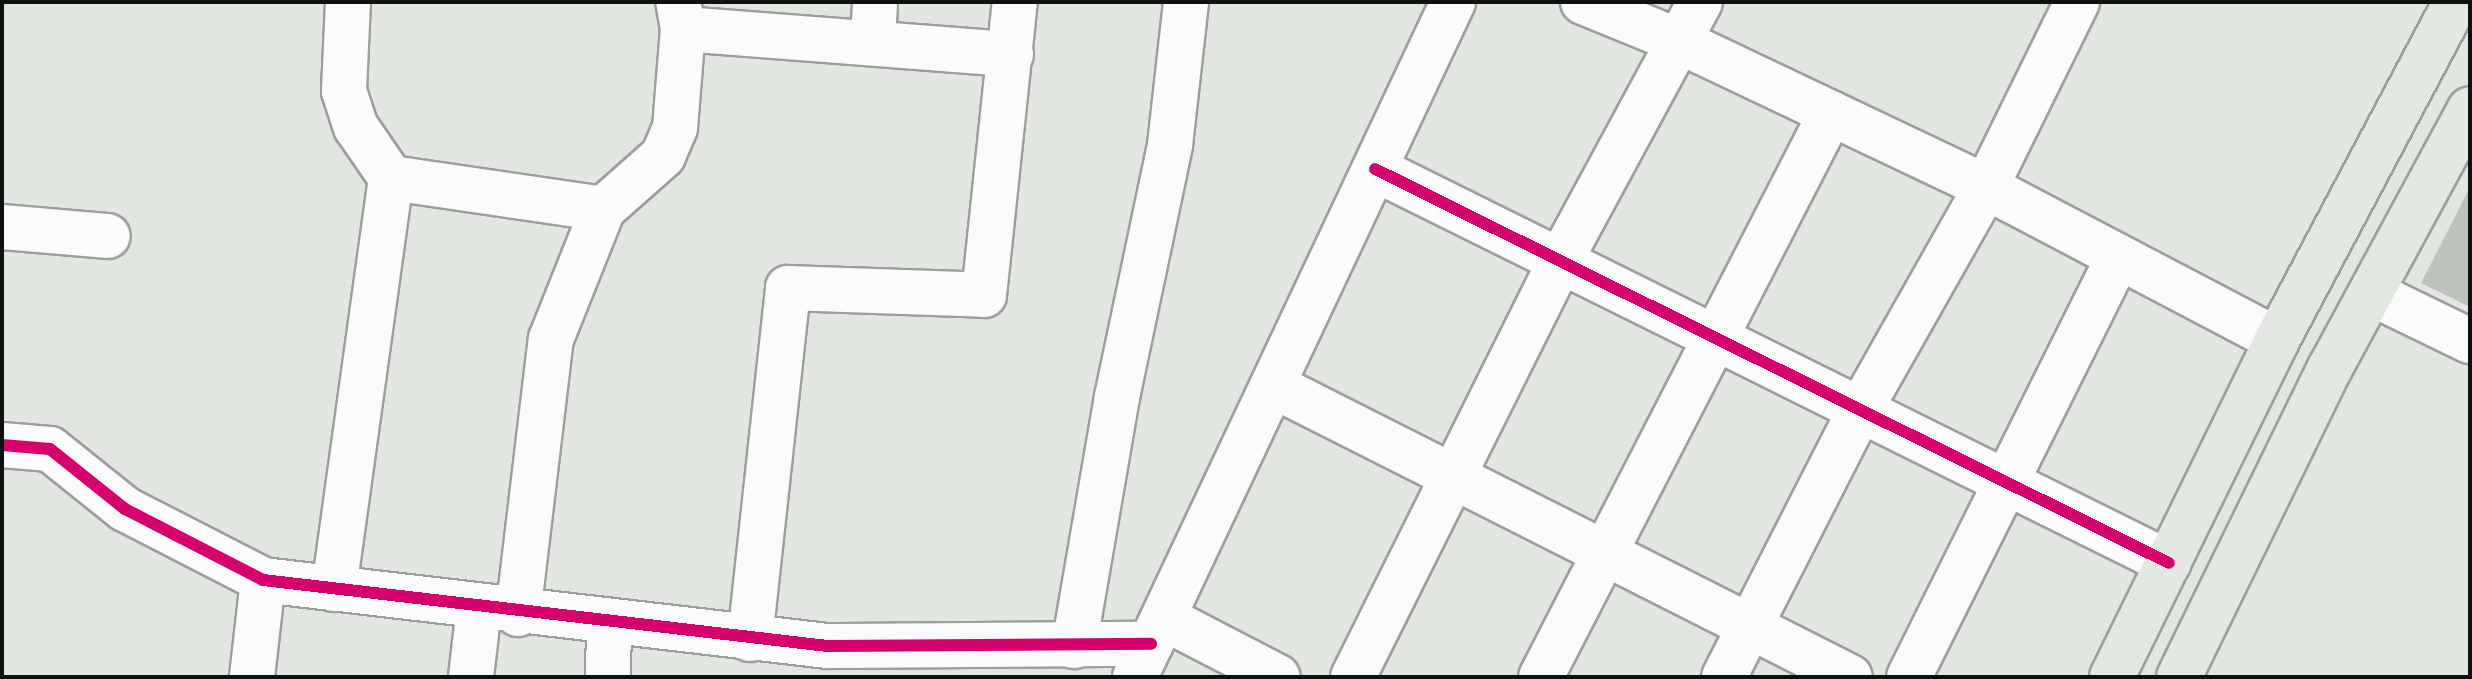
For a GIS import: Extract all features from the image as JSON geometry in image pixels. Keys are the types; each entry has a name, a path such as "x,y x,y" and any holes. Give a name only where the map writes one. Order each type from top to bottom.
{"main road":[{"path":"2112,677 2277,340 2456,2"},
{"path":"2179,677 2371,293 2470,109"}],"street":[{"path":"334,589 391,178 356,127 344,91 348,2"},
{"path":"750,639 788,288 984,295 1015,2"},
{"path":"1074,646 1117,397 1170,145 1186,2"},
{"path":"1150,646 1453,2"},
{"path":"1583,2 1681,42 1986,187 2277,340"},
{"path":"1353,677 1560,261 1700,2"},
{"path":"1724,677 1860,410 1986,187 2077,2"},
{"path":"471,677 498,611 551,339 603,209 663,156 675,128 680,15 874,22 1011,54"},
{"path":"1541,677 1602,552 1831,113"},
{"path":"1375,169 2169,563"},
{"path":"391,178 603,209"},
{"path":"2,227 108,236"},
{"path":"1909,677 2118,257"},
{"path":"2371,293 2470,341"},
{"path":"1274,386 1850,677"},
{"path":"2,445 50,449 125,509 263,580 498,611 750,639 818,662 1074,646 1150,646 1278,677"},
{"path":"252,677 263,580"},
{"path":"608,677 609,624"}],"building":[{"path":"2470,187 2470,307 2421,283"}],"cycle path":[{"path":"1375,169 2169,563"},
{"path":"2,445 50,449 125,509 263,580 827,646 1151,644"}]}
